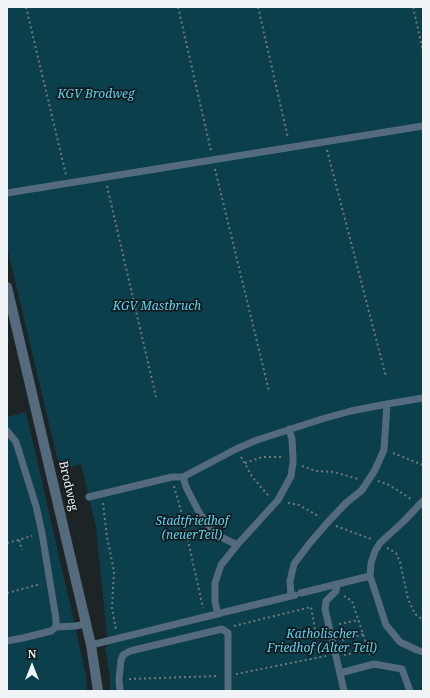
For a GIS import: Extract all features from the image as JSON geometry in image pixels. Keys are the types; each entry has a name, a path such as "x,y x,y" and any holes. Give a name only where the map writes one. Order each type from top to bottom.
{"street":[{"name":"Brodweg","path":"7,287 91,645 98,691"}],"lane":[{"path":"7,193 423,126"},
{"path":"89,497 172,477 183,477 236,449 289,429 351,411 423,398"},
{"path":"296,594 290,581 294,564 328,522 346,503 362,490 375,470 384,450 387,404"},
{"path":"221,613 215,602 215,584 221,565 278,500 291,476 293,460 292,439 289,429"},
{"path":"7,431 16,442 36,506 50,581 56,627"},
{"path":"183,477 200,514 216,534 237,545"},
{"path":"422,504 380,543 375,551 371,563 370,576 386,625 400,642 423,652"},
{"path":"91,645 296,594 336,588 370,576"},
{"path":"336,588 326,600 325,609 344,691"},
{"path":"7,641 52,631 56,627 86,624"},
{"path":"120,691 121,660 123,655 130,651 222,629 228,633 228,691"},
{"path":"340,673 374,664 402,669 410,691"}],"path":[{"path":"26,7 68,183"},
{"path":"178,7 212,160 269,391"},
{"path":"258,7 290,148"},
{"path":"413,7 423,51"},
{"path":"325,142 386,377"},
{"path":"105,177 156,397"},
{"path":"236,449 253,478 268,494 278,500 299,505 328,522 380,543 396,553 400,562 408,599 415,614 423,620"},
{"path":"393,453 423,465"},
{"path":"245,463 262,457 293,460 316,471 334,472 369,479 388,485 422,504"},
{"path":"172,477 183,518 204,617"},
{"path":"102,494 107,537 114,571 112,608 116,639"},
{"path":"7,543 42,533"},
{"path":"19,540 22,550"},
{"path":"7,594 50,581"},
{"path":"336,588 352,601 374,664"},
{"path":"228,633 233,626 311,607 320,657"},
{"path":"329,627 359,620"},
{"path":"332,643 364,634"},
{"path":"120,679 228,675 320,657 336,656 369,650"}],"green space":[{"path":"7,7 423,7 423,691 110,691 110,676 105,648 108,645 96,527 81,464 60,470 7,247"},
{"path":"26,412 86,676 87,691 7,691 7,417"}],"park label":[{"name":"KGV Brodweg","path":"96,95"},
{"name":"KGV Mastbruch","path":"157,307"},
{"name":"Stadtfriedhof (neuerTeil)","path":"192,529"},
{"name":"Katholischer Friedhof (Alter Teil)","path":"322,642"}]}
